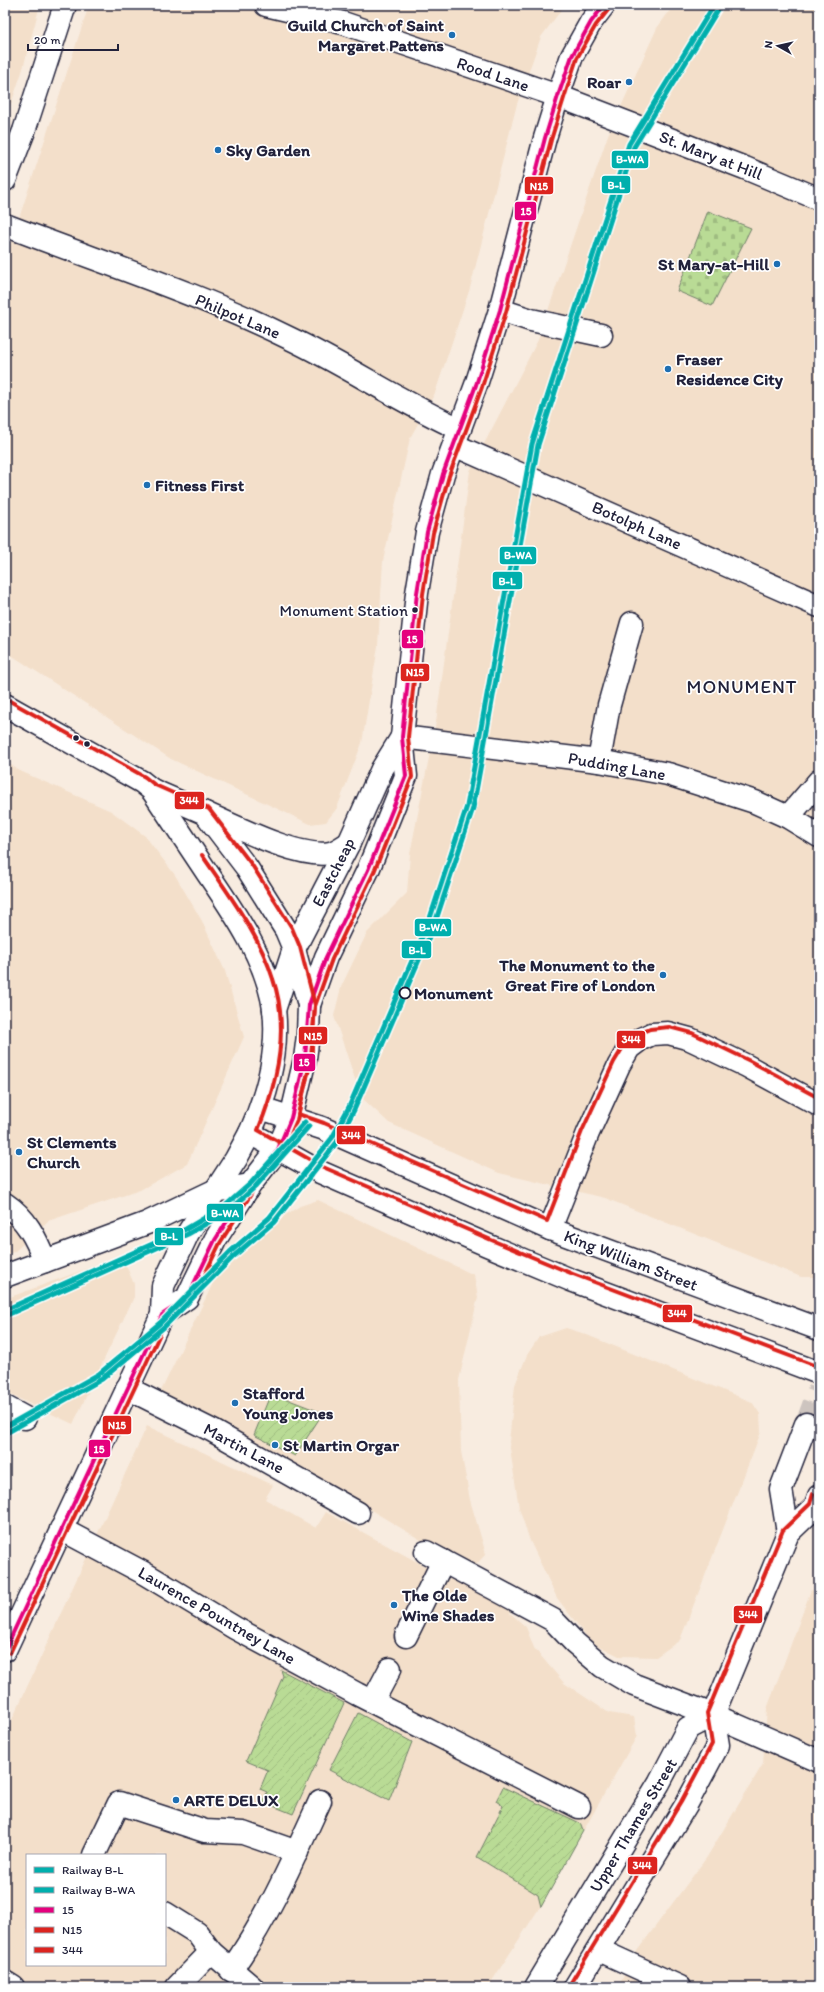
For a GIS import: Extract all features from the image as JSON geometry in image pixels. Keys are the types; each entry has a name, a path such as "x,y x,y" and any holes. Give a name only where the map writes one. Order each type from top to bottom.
{"street":[{"path":"5,180 24,131 65,5"},
{"name":"Rood Lane","path":"266,5 343,23 558,96"},
{"name":"Eastcheap","path":"308,1005 326,957 362,883 406,776 402,737 416,593 427,532 500,310 543,145 558,96 572,56 591,22 604,5"},
{"name":"St. Mary at Hill","path":"558,96 745,168 819,199"},
{"name":"Philpot Lane","path":"5,226 197,298 290,338 388,390 428,414 457,437"},
{"path":"500,310 531,320 601,335"},
{"name":"Botolph Lane","path":"457,437 819,606"},
{"path":"599,761 609,705 632,623"},
{"path":"5,705 136,779 152,790 286,847 311,853 331,853 349,843"},
{"name":"Eastcheap","path":"274,1010 294,949 349,843 382,769 402,737"},
{"name":"Pudding Lane","path":"402,737 599,761 668,774 755,802 788,816 819,836"},
{"path":"788,816 819,781"},
{"path":"5,1649 162,1315 163,1286 188,1233 236,1159 250,1133 261,1108 273,1062 274,1010 268,984 256,954 232,912 152,790"},
{"path":"162,1315 187,1298 215,1240 250,1185 278,1149 291,1118 305,1059 308,1035 308,1005 294,949 286,930 247,868 205,813"},
{"path":"550,1229 588,1133 619,1065 629,1048 641,1039 652,1034 668,1033 690,1039 747,1066 819,1105"},
{"name":"King William Street","path":"261,1108 322,1128 550,1229 819,1329"},
{"path":"250,1133 320,1172 571,1280 765,1351 819,1373"},
{"path":"5,1276 147,1224 214,1191 250,1185"},
{"path":"5,1204 15,1211 30,1229 45,1261"},
{"name":"Martin Lane","path":"127,1388 219,1434 358,1513"},
{"path":"5,1407 25,1418"},
{"path":"788,1533 781,1489 806,1424"},
{"path":"713,1715 788,1533 815,1507 819,1496"},
{"name":"Laurence Pountney Lane","path":"61,1529 142,1572 235,1628 579,1807"},
{"path":"406,1636 434,1556 553,1620 575,1643 615,1674 650,1692 713,1715 819,1761"},
{"path":"373,1701 390,1670"},
{"name":"Upper Thames Street","path":"536,1987 659,1784 688,1728 713,1715 718,1745 686,1805 599,1950 575,1987"},
{"path":"231,1970 242,1954 297,1852 320,1801"},
{"path":"94,1854 119,1803 205,1831 243,1833 297,1852"},
{"path":"166,1913 197,1933 211,1952 252,1987"},
{"path":"599,1950 680,1987"},
{"path":"177,1987 211,1952"},
{"path":"5,1982 13,1987"}],"shaded area":[{"path":"5,5 40,5 22,72 5,121"},
{"path":"89,5 565,5 541,37 517,104 470,288 435,393 410,438 383,561 378,646 362,743 337,808 326,822 310,824 171,759 5,651 5,261"},
{"path":"674,5 819,5 819,1267 815,1277 801,1277 605,1198 499,1173 389,1123 361,1097 334,1016 341,987 367,933 407,893 410,854 436,722 470,471 538,340 608,135 657,28"},
{"path":"5,761 20,771 111,811 145,836 175,875 202,921 225,971 244,1037 187,1164 140,1190 48,1221 14,1252 5,1255"},
{"path":"318,1200 474,1275 478,1297 459,1380 461,1451 470,1500 486,1554 471,1570 254,1440 160,1393 214,1281 239,1244 300,1206"},
{"path":"113,1259 125,1263 134,1284 134,1297 73,1424 5,1392 5,1299"},
{"path":"566,1328 582,1333 752,1402 760,1414 761,1432 680,1640 656,1657 619,1656 591,1642 557,1598 530,1541 519,1508 509,1442 515,1385 527,1355 539,1337"},
{"path":"147,1426 273,1485 265,1499 316,1528 326,1512 450,1580 456,1572 511,1602 510,1613 526,1627 534,1648 564,1683 609,1713 634,1717 637,1736 542,1904 488,1987 5,1987 5,1735"},
{"path":"819,1580 819,1987 618,1987 637,1951 707,1857 763,1764 767,1709 811,1590 815,1591"}],"green space":[{"path":"708,211 751,228 712,306 677,291"},
{"path":"271,1393 323,1413 295,1456 254,1435"},
{"path":"281,1670 344,1703 293,1814 263,1802 267,1792 260,1789 268,1770 246,1761 283,1676"},
{"path":"358,1713 412,1742 389,1801 329,1770"},
{"path":"503,1787 580,1823 583,1831 541,1907 538,1895 477,1857 503,1806 496,1801"}],"tunnel":[{"path":"806,1424 819,1389"}],"rail line":[{"name":"B-L","path":"5,1427 99,1374 160,1323 230,1252 269,1218 332,1138 349,1107 429,921 467,806 532,444 629,144 714,5"},
{"name":"B-WA","path":"8,1432 102,1379 164,1327 234,1256 274,1222 337,1142 354,1110 435,923 473,808 538,445 634,147 719,8"},
{"name":"B-L","path":"5,1310 186,1229 225,1206 251,1183 305,1122"},
{"name":"B-WA","path":"7,1315 188,1234 228,1211 255,1187 309,1126"}],"transit line":[{"name":"15","path":"5,1650 162,1315 187,1298 215,1240 250,1185 278,1149 291,1118 305,1059 309,1005 326,957 368,870 406,776 402,737 417,593 427,532 443,474 476,385 500,310 545,138 558,96 572,56 591,22 604,5"},
{"name":"N15","path":"10,1653 167,1319 192,1301 220,1243 255,1188 283,1152 297,1120 311,1060 315,1006 332,959 374,872 412,777 408,737 423,594 433,533 449,476 482,387 506,312 551,140 577,58 596,25 609,9"},
{"name":"344","path":"8,700 145,777 155,785 209,809 252,865 292,928 300,947 315,1005 311,1060 298,1114 324,1123 547,1221 582,1131 614,1062 625,1044 638,1034 650,1029 669,1027 692,1033 750,1061 819,1098"},
{"name":"344","path":"202,855 242,914 260,946 273,979 278,998 281,1037 279,1056 271,1094 258,1130 323,1167 489,1239 573,1274 819,1367"},
{"name":"344","path":"570,1984 681,1802 712,1744 707,1713 783,1530 810,1504 813,1494"}],"place":[{"name":"Guild Church of Saint Margaret Pattens","path":"452,35"},
{"name":"Roar","path":"629,82"},
{"name":"Sky Garden","path":"218,150"},
{"name":"St Mary-at-Hill","path":"777,264"},
{"name":"Fraser Residence City","path":"668,369"},
{"name":"Fitness First","path":"147,485"},
{"name":"Monument Station","path":"415,610"},
{"name":"The Monument to the Great Fire of London","path":"663,975"},
{"name":"Monument","path":"405,993"},
{"name":"St Clements Church","path":"19,1152"},
{"name":"Stafford Young Jones","path":"235,1403"},
{"name":"St Martin Orgar","path":"275,1445"},
{"name":"The Olde Wine Shades","path":"394,1605"},
{"name":"ARTE DELUX","path":"176,1800"}],"district":[{"name":"MONUMENT","path":"742,686"}]}
